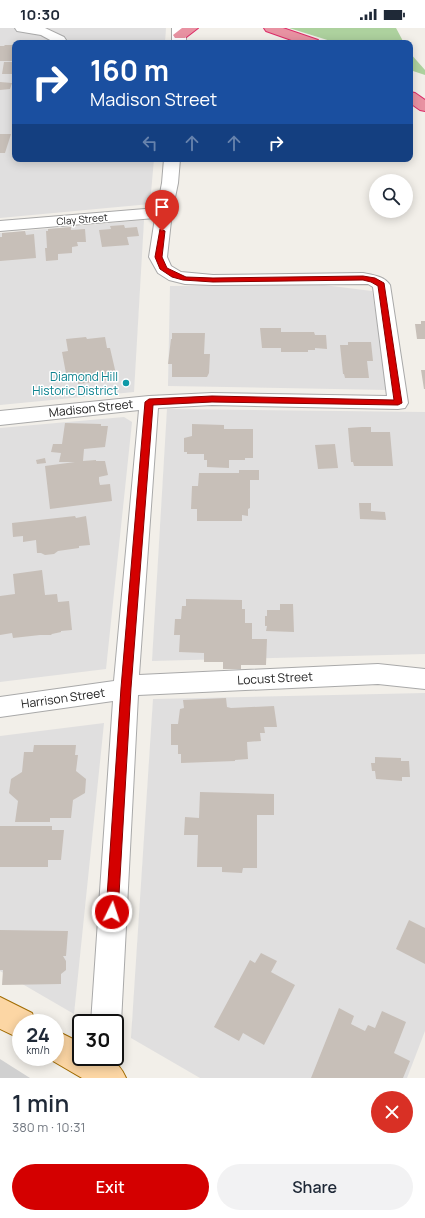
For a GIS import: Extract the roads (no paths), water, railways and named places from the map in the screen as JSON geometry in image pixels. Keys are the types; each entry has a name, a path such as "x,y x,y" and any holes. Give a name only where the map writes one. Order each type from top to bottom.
{"highway":[{"path":"271,28 305,40"},
{"path":"413,98 425,107"}],"main road":[{"path":"0,1012 12,1019"},
{"path":"64,1049 106,1069"}],"street":[{"path":"22,28 45,32 58,40"},
{"path":"164,212 170,183 172,162"},
{"name":"Clay Street","path":"0,226 164,212"},
{"name":"Madison Street","path":"0,418 149,402 212,399 398,403 381,285 373,280 363,278 213,280 185,279 175,276 164,269 158,257 164,212"},
{"path":"107,1014 126,688 149,402"},
{"name":"Locust Street","path":"126,688 144,684 378,674 425,679"},
{"name":"Harrison Street","path":"0,707 106,693 126,688"}],"place":[{"name":"Diamond Hill Historic District","path":"126,383"}]}
